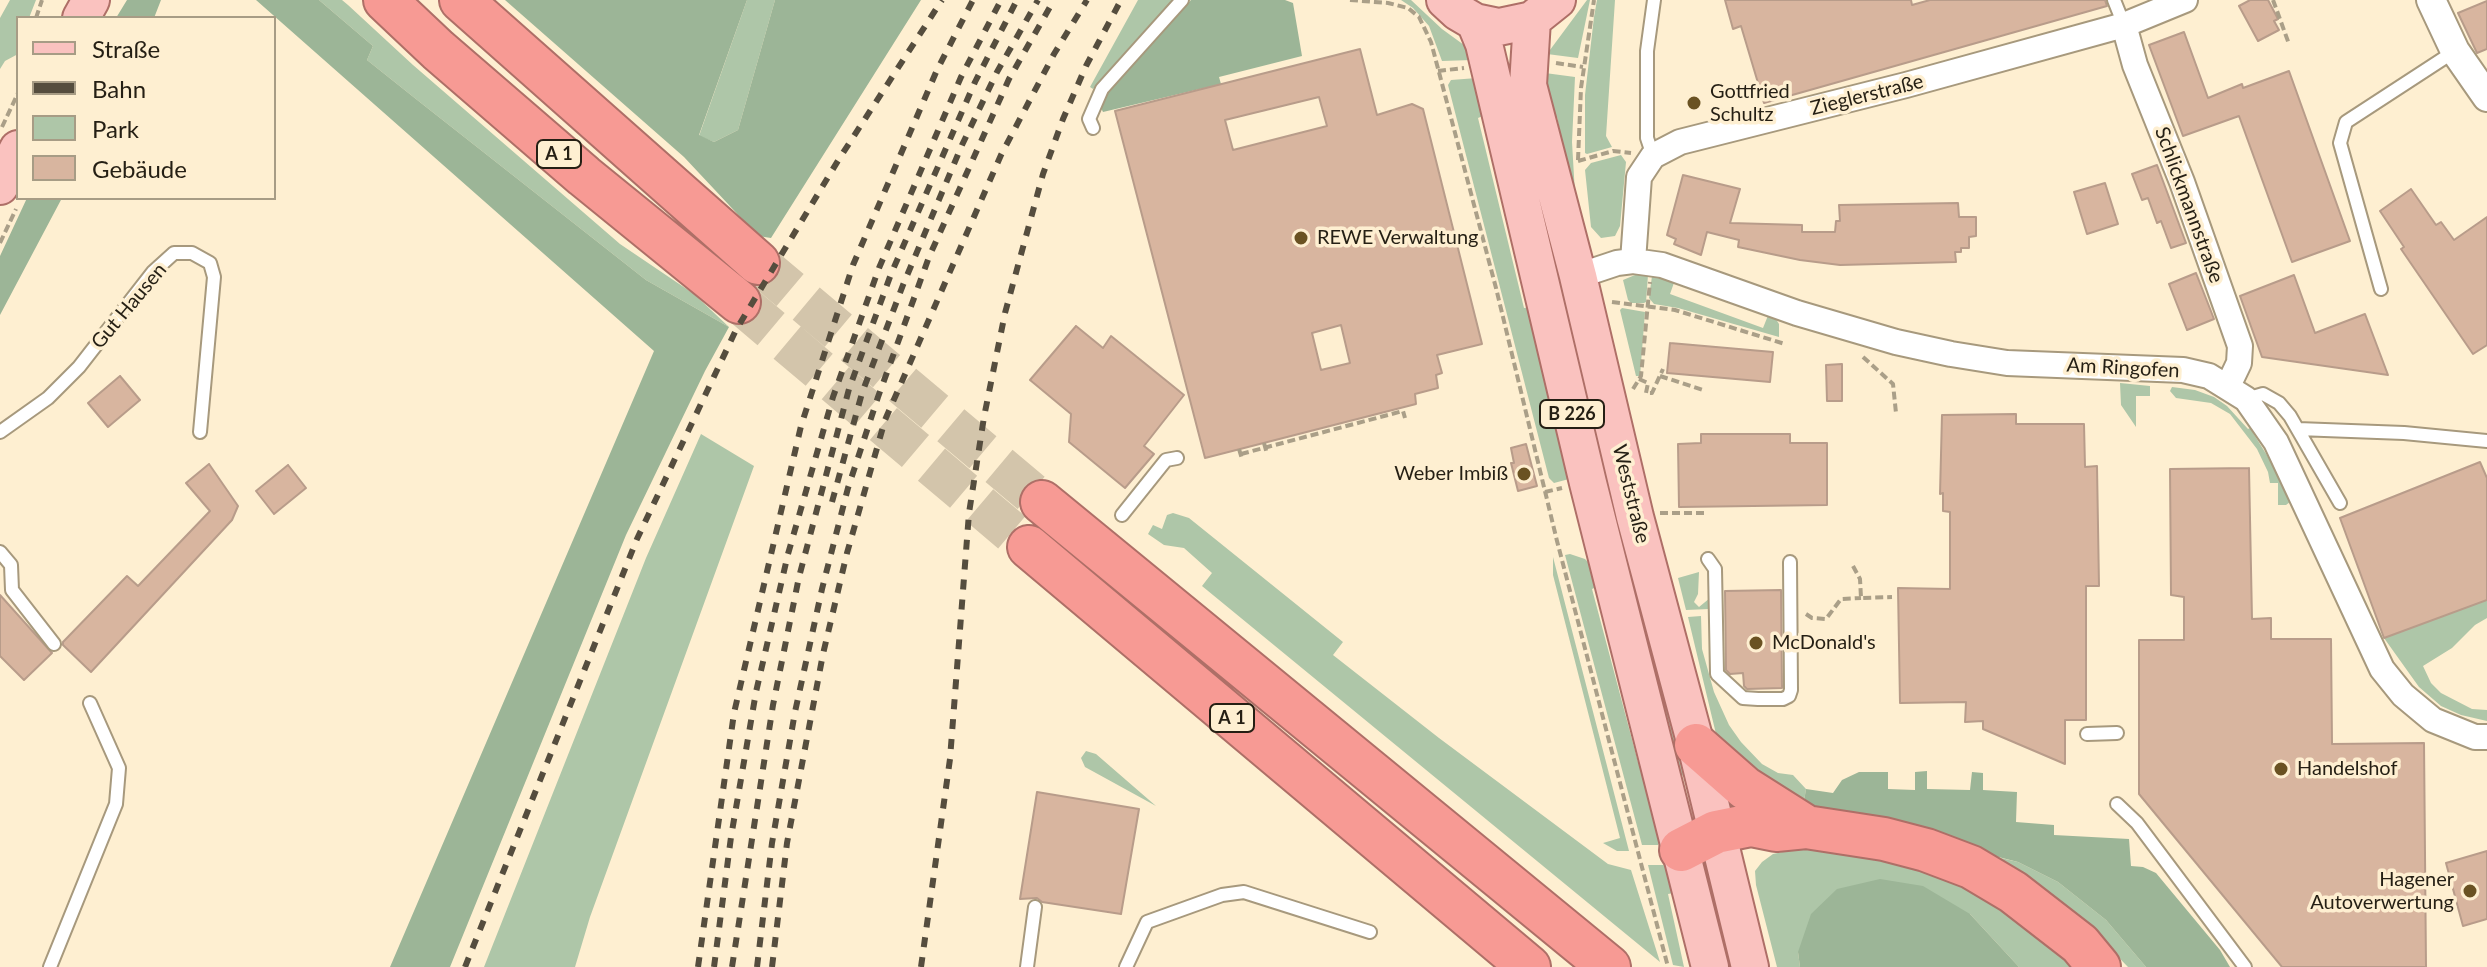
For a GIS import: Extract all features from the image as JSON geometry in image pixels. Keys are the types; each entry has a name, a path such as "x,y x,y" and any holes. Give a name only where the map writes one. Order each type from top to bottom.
{"highway":[{"name":"A 1","path":"385,0 584,176 739,302"},
{"name":"A 1","path":"461,0 758,263"},
{"name":"A 1","path":"1042,502 1609,967"},
{"name":"A 1","path":"1029,547 1529,967"},
{"path":"1696,745 1791,828"},
{"path":"1706,845 1751,825 1884,839 1926,850 1971,867 2013,892 2080,944 2099,967"}],"main road":[{"path":"1445,0 1475,22 1499,27 1545,10"},
{"name":"Weststraße","path":"1545,10 1528,85 1578,276 1635,517 1696,745 1706,845 1710,967"},
{"name":"Weststraße","path":"1475,22 1484,44 1613,585 1750,967"},
{"path":"0,186 16,153"}],"street":[{"name":"Zieglerstraße","path":"1653,156 1680,142 1906,85 2124,25 2185,0"},
{"path":"2431,0 2455,51 2487,97"},
{"name":"Schlickmannstraße","path":"2124,25 2135,65 2182,182 2240,346 2237,392"},
{"path":"1642,263 1639,177 1653,156"},
{"name":"Am Ringofen","path":"1578,276 1604,266 1662,265 1797,313 1896,342 2007,363 2183,370 2209,376 2237,392"},
{"path":"2237,392 2276,442 2382,669 2403,695 2433,720 2475,737 2487,737"}],"lane":[{"path":"1093,128 1089,119 1102,89 1182,0"},
{"path":"1653,156 1647,138 1647,51 1654,0"},
{"path":"2114,0 2124,25"},
{"path":"2381,289 2340,143 2346,122 2455,51"},
{"name":"Gut Hausen","path":"0,432 48,398 79,367 153,272 174,253 192,253 202,257 210,263 214,277 200,432"},
{"path":"2237,392 2263,394 2272,398 2290,416 2340,503"},
{"path":"2298,429 2404,433 2487,441"},
{"path":"1122,515 1166,460 1177,458"},
{"path":"0,552 11,565 12,590 54,644"},
{"path":"1708,559 1715,569 1717,674 1743,698 1758,699 1783,699 1789,696 1791,690 1790,562"},
{"path":"50,967 116,804 119,768 90,703"},
{"path":"2087,734 2117,733"},
{"path":"2117,804 2137,823 2245,967"},
{"path":"1126,967 1147,922 1222,895 1244,892 1370,932"},
{"path":"1027,967 1035,907"}],"path":[{"path":"1350,0 1388,1 1408,8 1419,17 1426,29 1496,288 1545,492 1667,964"},
{"path":"1594,0 1583,67 1578,161 1613,151"},
{"path":"2273,0 2289,44"},
{"path":"1544,62 1583,67"},
{"path":"1438,71 1476,67"},
{"path":"0,130 16,97"},
{"path":"0,243 20,200"},
{"path":"1633,389 1639,379 1647,306 1642,263"},
{"path":"1612,302 1675,310 1785,344"},
{"path":"1854,349 1893,384 1896,413"},
{"path":"1639,379 1648,383 1646,393 1652,393 1663,369"},
{"path":"1660,376 1703,390"},
{"path":"1241,454 1403,411 1405,418"},
{"path":"1360,430 1362,420"},
{"path":"1308,434 1310,442"},
{"path":"1545,492 1570,487"},
{"path":"1666,512 1706,513"},
{"path":"1853,566 1860,579 1861,598"},
{"path":"1841,599 1892,597"}],"green space":[{"path":"10,0 36,0 30,16 16,16 16,55 5,61 0,69 0,18"},
{"path":"127,0 161,0 155,16 117,16"},
{"path":"256,0 319,0 373,46 367,60 646,280 729,327 626,535 450,967 390,967 654,351"},
{"path":"319,0 342,0 620,244 694,294 729,327 646,280 367,60 373,46"},
{"path":"505,0 747,0 699,135 714,142 738,130 775,0 921,0 771,238 758,236 684,157"},
{"path":"747,0 775,0 738,130 714,142 699,136"},
{"path":"1138,0 1175,0 1093,89 1090,87"},
{"path":"1191,0 1285,0 1293,3 1302,56 1219,77 1221,84 1103,112 1099,104 1120,75"},
{"path":"1401,0 1411,0 1464,45 1472,60 1442,61 1429,26"},
{"path":"1590,0 1578,58 1547,54"},
{"path":"1597,0 1615,0 1606,136 1612,147 1587,154 1585,95"},
{"path":"1545,73 1575,77 1572,142 1576,211 1557,117 1552,117"},
{"path":"1477,78 1485,115 1478,118 1524,308 1531,307 1569,479 1554,483 1549,478 1448,85 1451,80"},
{"path":"1621,155 1626,162 1620,226 1615,236 1601,238 1591,227 1585,170 1591,163"},
{"path":"26,200 61,200 0,315 0,256"},
{"path":"1635,275 1648,275 1644,303 1628,300 1623,280"},
{"path":"1652,276 1675,280 1670,294 1763,328 1769,313 1779,324 1779,337 1654,304 1649,298"},
{"path":"1622,308 1645,312 1640,376 1636,376"},
{"path":"2120,383 2150,386 2150,396 2136,396 2136,427 2121,405"},
{"path":"2172,387 2195,390 2214,397 2250,428 2273,465 2290,502 2278,505 2278,483 2270,483 2257,449 2230,414 2211,403 2176,398 2170,391"},
{"path":"701,434 754,466 590,917 575,967 484,967 646,558"},
{"path":"1173,513 1189,518 1343,642 1333,655 1439,738 1608,864 1631,870 1660,962 1202,586 1212,573 1184,548 1164,545 1148,534 1153,525 1162,529 1167,515"},
{"path":"1565,555 1585,559 1594,568 1601,585 1592,589 1638,762 1647,770 1665,837 1658,845 1642,845"},
{"path":"1553,557 1629,851 1617,851 1603,843 1620,838 1553,575"},
{"path":"1630,561 1675,736 1683,750 1689,774 1680,776 1635,596 1617,564"},
{"path":"1699,572 1698,594 1694,602 1699,607 1710,598 1709,609 1686,610 1678,578"},
{"path":"2487,600 2487,618 2475,625 2452,648 2423,666 2431,683 2441,693 2472,709 2487,710 2487,721 2441,706 2419,687 2384,638"},
{"path":"1701,616 1702,649 1714,692 1729,725 1762,764 1778,773 1793,775 1806,789 1803,807 1727,750 1716,734 1688,617"},
{"path":"1086,751 1096,754 1156,806 1085,767 1081,758"},
{"path":"1927,771 1927,789 1970,790 1972,772 1983,773 1983,790 2017,792 2016,822 2054,825 2054,835 2129,839 2131,866 2156,873 2220,950 2230,967 2146,967 2106,920 2058,882 2018,862 1803,807 1806,789 1833,793 1842,780 1859,772 1888,772 1888,789 1915,790 1915,772"},
{"path":"1806,847 1869,851 1981,889 2078,967 2019,967 1970,914 1798,952 1800,967 1777,967 1755,871 1773,854"},
{"path":"1984,854 2018,862 2058,882 2106,920 2146,967 2128,967 2094,932"},
{"path":"1648,865 1668,865 1679,892 1668,894 1684,967 1673,965"},
{"path":"1880,879 1923,886 1970,914 2019,967 1800,967 1798,952 1811,914 1837,889"}],"building":[{"path":"1725,0 1911,0 1912,5 1930,0 2105,0 2107,6 1764,103 1741,26 1733,29"},
{"path":"2250,0 2268,0 2278,19 2274,21 2279,30 2258,41 2239,6"},
{"path":"2487,1 2487,49 2477,53 2458,13"},
{"path":"2184,32 2208,98 2242,84 2243,88 2289,71 2350,241 2292,262 2239,116 2183,136 2149,45"},
{"name":"REWE Verwaltung","path":"1360,49 1377,115 1412,104 1423,109 1482,344 1437,355 1442,373 1436,375 1438,388 1415,394 1416,404 1205,458 1115,111","holes":["1319,97 1327,126 1233,150 1225,120","1341,325 1350,363 1321,370 1312,333"]},
{"path":"2157,165 2186,243 2171,248 2161,221 2157,223 2148,198 2142,200 2132,174"},
{"path":"1683,175 1740,189 1730,223 1802,225 1802,232 1835,232 1836,221 1840,221 1839,205 1958,203 1959,217 1976,217 1976,236 1969,237 1969,248 1955,252 1956,262 1840,265 1738,247 1739,240 1707,232 1701,255 1674,244 1676,239 1667,235"},
{"path":"2105,183 2118,224 2087,234 2074,192"},
{"path":"2411,189 2436,225 2441,222 2454,240 2487,217 2487,345 2473,354 2401,249 2404,247 2380,211"},
{"path":"2196,273 2214,319 2187,330 2169,284"},
{"path":"2294,275 2315,333 2365,314 2388,375 2262,357 2240,296"},
{"path":"1076,326 1103,348 1111,336 1184,395 1144,446 1154,454 1125,488 1069,442 1071,414 1030,380"},
{"path":"1670,343 1773,352 1770,382 1667,373"},
{"path":"1842,364 1842,401 1827,401 1826,365"},
{"path":"120,376 140,400 108,427 88,403"},
{"path":"2016,414 2016,424 2084,424 2085,467 2097,466 2099,586 2086,586 2086,720 2065,720 2065,764 1983,729 1983,721 1965,722 1966,702 1900,703 1898,588 1950,589 1950,512 1943,511 1943,493 1940,494 1942,415"},
{"path":"1701,434 1790,434 1790,443 1827,443 1827,505 1679,507 1678,444 1701,443"},
{"name":"Weber Imbiß","path":"1526,444 1537,486 1518,491 1511,463 1514,463 1511,448"},
{"path":"2480,462 2487,478 2487,600 2384,638 2340,518"},
{"path":"209,464 238,506 232,520 91,672 63,642 127,576 138,586 210,511 186,483"},
{"path":"288,465 306,488 274,514 256,491"},
{"name":"Handelshof","path":"2249,468 2252,619 2271,618 2271,639 2331,639 2332,744 2424,743 2426,967 2282,967 2139,794 2139,640 2184,640 2184,597 2171,595 2170,469"},
{"name":"McDonald's","path":"1781,590 1782,688 1747,689 1743,673 1730,674 1726,670 1725,591"},
{"path":"0,595 52,653 24,680 0,656"},
{"path":"1037,792 1139,809 1121,914 1042,902 1037,898 1020,899"},
{"name":"Hagener Autoverwertung","path":"2487,851 2487,919 2463,926 2446,863"}],"tunnel":[{"path":"758,263 1042,502"},
{"path":"739,302 1029,547"}],"railway":[{"path":"465,967 637,539 736,330 839,159 942,0"},
{"path":"698,967 734,713 801,426 853,265 937,70 973,0"},
{"path":"714,967 731,837 756,692 788,554 833,397 879,268 961,77 1001,0"},
{"path":"732,967 773,705 799,577 849,389 891,274 975,82 1017,0"},
{"path":"832,502 862,393 903,285 962,145 997,72 1038,0"},
{"path":"757,967 772,843 795,712 848,488 929,257 1009,79 1054,0"},
{"path":"772,967 787,843 823,654 847,553 885,420 1001,155 1054,54 1087,0"},
{"path":"921,967 950,759 969,513 1005,313 1043,174 1063,119 1086,66 1121,0"}],"place":[{"name":"Gottfried Schultz","path":"1694,103"},
{"name":"REWE Verwaltung","path":"1301,238"},
{"name":"Weber Imbiß","path":"1524,474"},
{"name":"McDonald's","path":"1756,643"},
{"name":"Handelshof","path":"2281,769"},
{"name":"Hagener Autoverwertung","path":"2470,891"}]}
